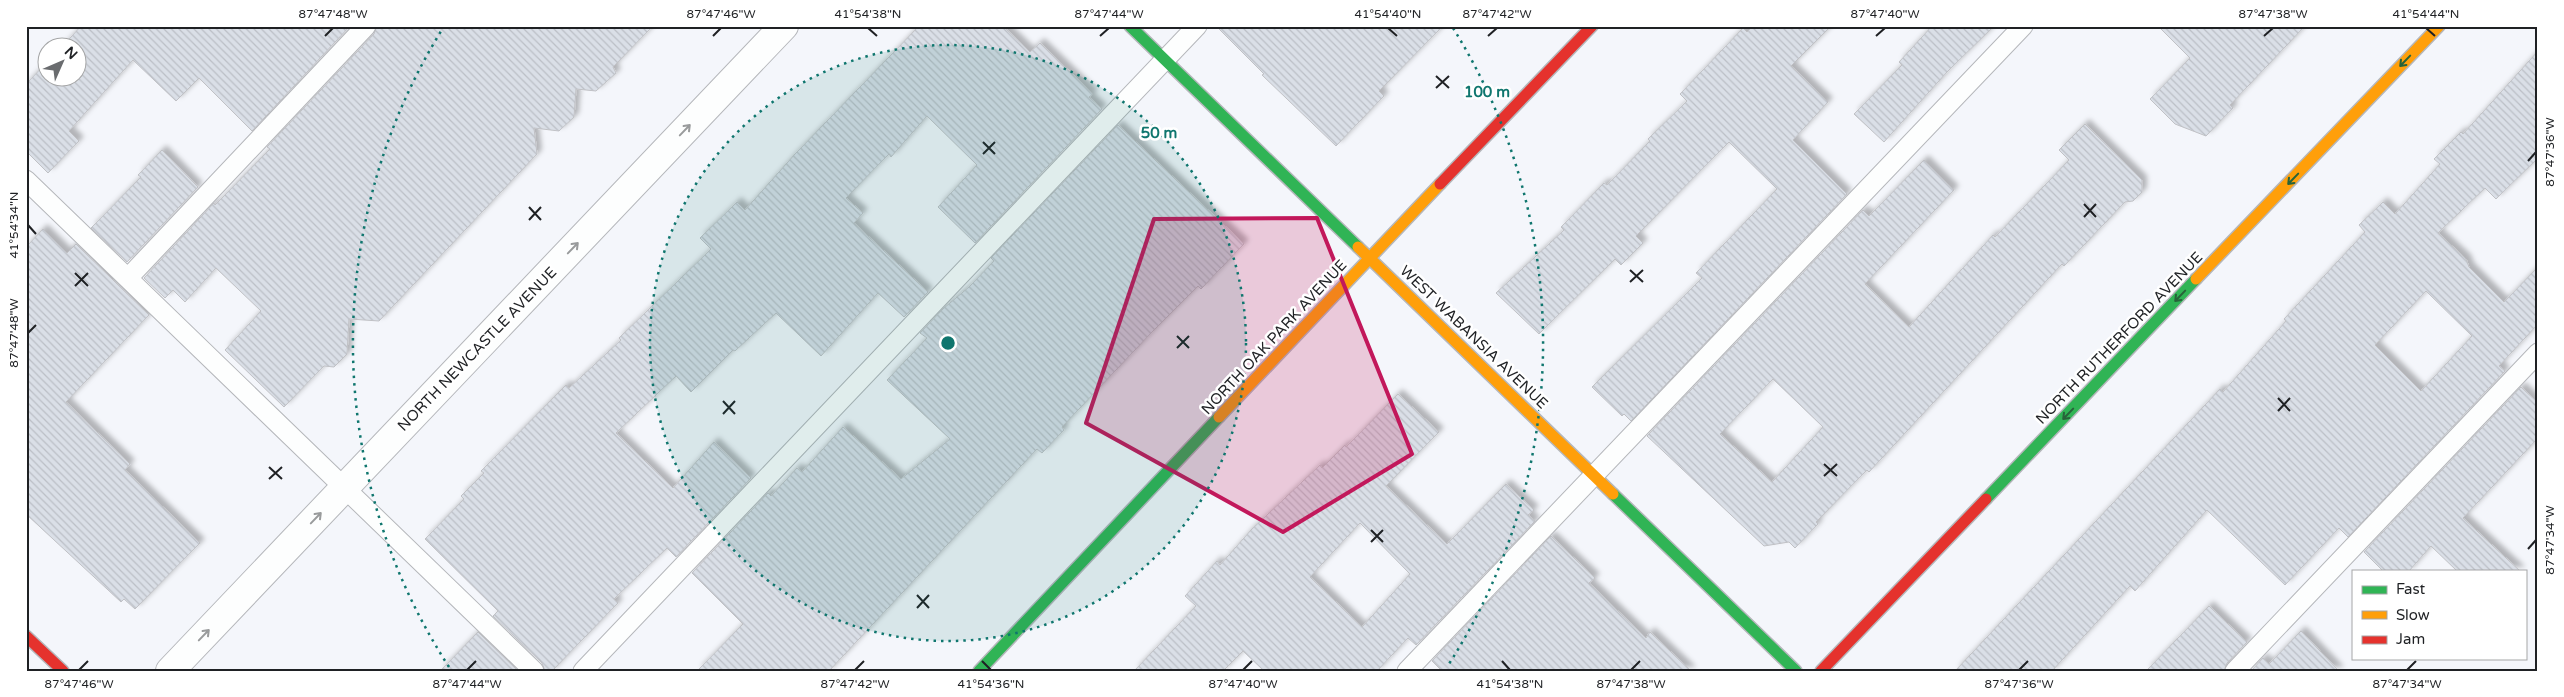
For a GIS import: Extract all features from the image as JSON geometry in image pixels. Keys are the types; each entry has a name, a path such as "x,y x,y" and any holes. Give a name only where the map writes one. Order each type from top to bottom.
{"street":[{"name":"NORTH NEWCASTLE AVENUE","path":"170,671 784,26"},
{"name":"WEST WABANSIA AVENUE","path":"1130,26 1796,671"},
{"name":"NORTH OAK PARK AVENUE","path":"979,671 1592,26"},
{"name":"NORTH RUTHERFORD AVENUE","path":"1821,671 2439,26"},
{"path":"26,636 56,669"}],"lane":[{"path":"128,278 366,26"},
{"path":"583,671 1197,26"},
{"path":"1407,671 2023,26"},
{"path":"26,180 534,671"},
{"path":"2235,671 2538,353"}],"highlighted area":[{"path":"1317,218 1412,454 1283,532 1086,423 1154,219"}],"building":[{"path":"81,26 350,26 252,131 199,78 176,101 133,60 69,131 79,141 48,173 26,151 26,84 38,71 38,88 88,88 88,38 70,38"},
{"path":"377,26 653,26 613,67 616,73 596,91 576,89 574,117 559,131 534,128 537,154 379,321 349,319 347,354 334,367 324,366 284,407 225,350 261,311 216,268 185,302 173,290 165,298 144,278 214,203 215,205 270,149 267,147 374,34"},
{"path":"919,26 1003,26 1030,52 1040,43 1093,94 1089,97 1102,109 975,243 938,207 977,165 927,116 891,157 889,154 846,198 863,213 854,223 928,292 904,317 878,293 821,356 776,313 735,351 733,350 691,392 676,376 616,433 673,488 714,442 751,478 676,557 667,548 614,599 618,603 552,671 545,671 542,663 493,616 498,611 425,539 464,499 461,496 484,473 481,471 566,385 569,388 621,340 619,338 711,249 700,238 737,202 745,210 795,154"},
{"path":"1216,26 1443,26 1379,91 1384,96 1336,146 1262,75 1264,74"},
{"path":"1753,26 1831,26 1791,66 1828,102 1793,140 1847,194 1631,421 1624,414 1622,416 1592,387 1702,278 1696,273 1777,189 1729,142 1636,236 1643,243 1621,265 1615,259 1539,334 1496,293 1564,230 1561,227 1604,183 1607,185 1650,141 1648,139 1687,101 1680,94 1743,28 1747,32"},
{"path":"1932,26 1994,26 1947,72 1884,142 1854,114 1902,65 1899,62"},
{"path":"2158,26 2305,26 2230,105 2233,108 2206,136 2175,124 2150,99 2190,58"},
{"path":"2538,51 2538,158 2496,199 2485,188 2438,233 2466,259 2469,267 2504,302 2538,267 2538,324 2499,366 2505,371 2348,537 2339,528 2285,585 2207,510 2135,591 2130,586 2052,671 1955,671 2220,389 2223,392 2286,321 2284,319 2365,232 2359,225 2383,202 2395,214 2440,164 2434,159 2461,132 2463,134","holes":["2426,291 2472,336 2421,391 2375,345"]},
{"path":"2085,124 2142,180 2142,192 2133,201 2125,202 2064,266 2062,264 1869,472 1867,470 1816,522 1818,524 1795,548 1789,542 1764,546 1647,436 1863,210 1869,216 1924,160 1954,190 1865,284 1909,327 1993,235 1995,237 2069,160 2059,150","holes":["1773,379 1823,427 1772,482 1720,434"]},
{"path":"1118,125 1244,244 1201,289 1198,286 1153,331 1062,427 1064,430 1042,453 1037,449 829,671 697,671 743,624 692,573 768,493 771,496 797,468 802,472 843,427 901,479 950,439 887,380 927,338 920,333 994,261 991,258"},
{"path":"162,150 198,187 127,262 91,228 141,177 138,175"},
{"path":"43,229 67,253 76,244 149,315 66,402 130,464 125,470 200,543 135,609 124,599 121,602 26,514 26,247"},
{"path":"2521,387 2538,403 2538,438 2463,518 2519,570 2456,570 2431,546 2410,570 2382,570 2364,552"},
{"path":"1398,394 1439,432 1386,486 1447,544 1506,484 1534,510 1528,515 1535,521 1416,645 1408,638 1377,671 1264,671 1243,651 1223,671 1134,671 1196,606 1185,596 1217,561 1220,565 1251,530 1320,465 1322,468 1345,445 1346,447","holes":["1360,523 1410,574 1362,627 1310,577"]},
{"path":"1551,536 1595,578 1589,583 1646,638 1650,632 1691,671 1442,671 1432,661"},
{"path":"2209,606 2247,642 2227,663 2224,671 2146,671"},
{"path":"2301,631 2339,671 2251,671 2263,658 2269,664"},
{"path":"478,632 518,671 440,671"}],"traffic: fast":[{"path":"1130,26 1358,247"},
{"path":"1986,499 2196,279"},
{"path":"979,671 1219,417"},
{"path":"1613,494 1796,671"}],"traffic: slow":[{"path":"2196,279 2439,26"},
{"path":"1219,417 1440,184"},
{"path":"1358,247 1613,494"}],"traffic: jam":[{"path":"1440,184 1592,26"},
{"path":"1821,671 1986,499"},
{"path":"26,636 63,671"}]}
